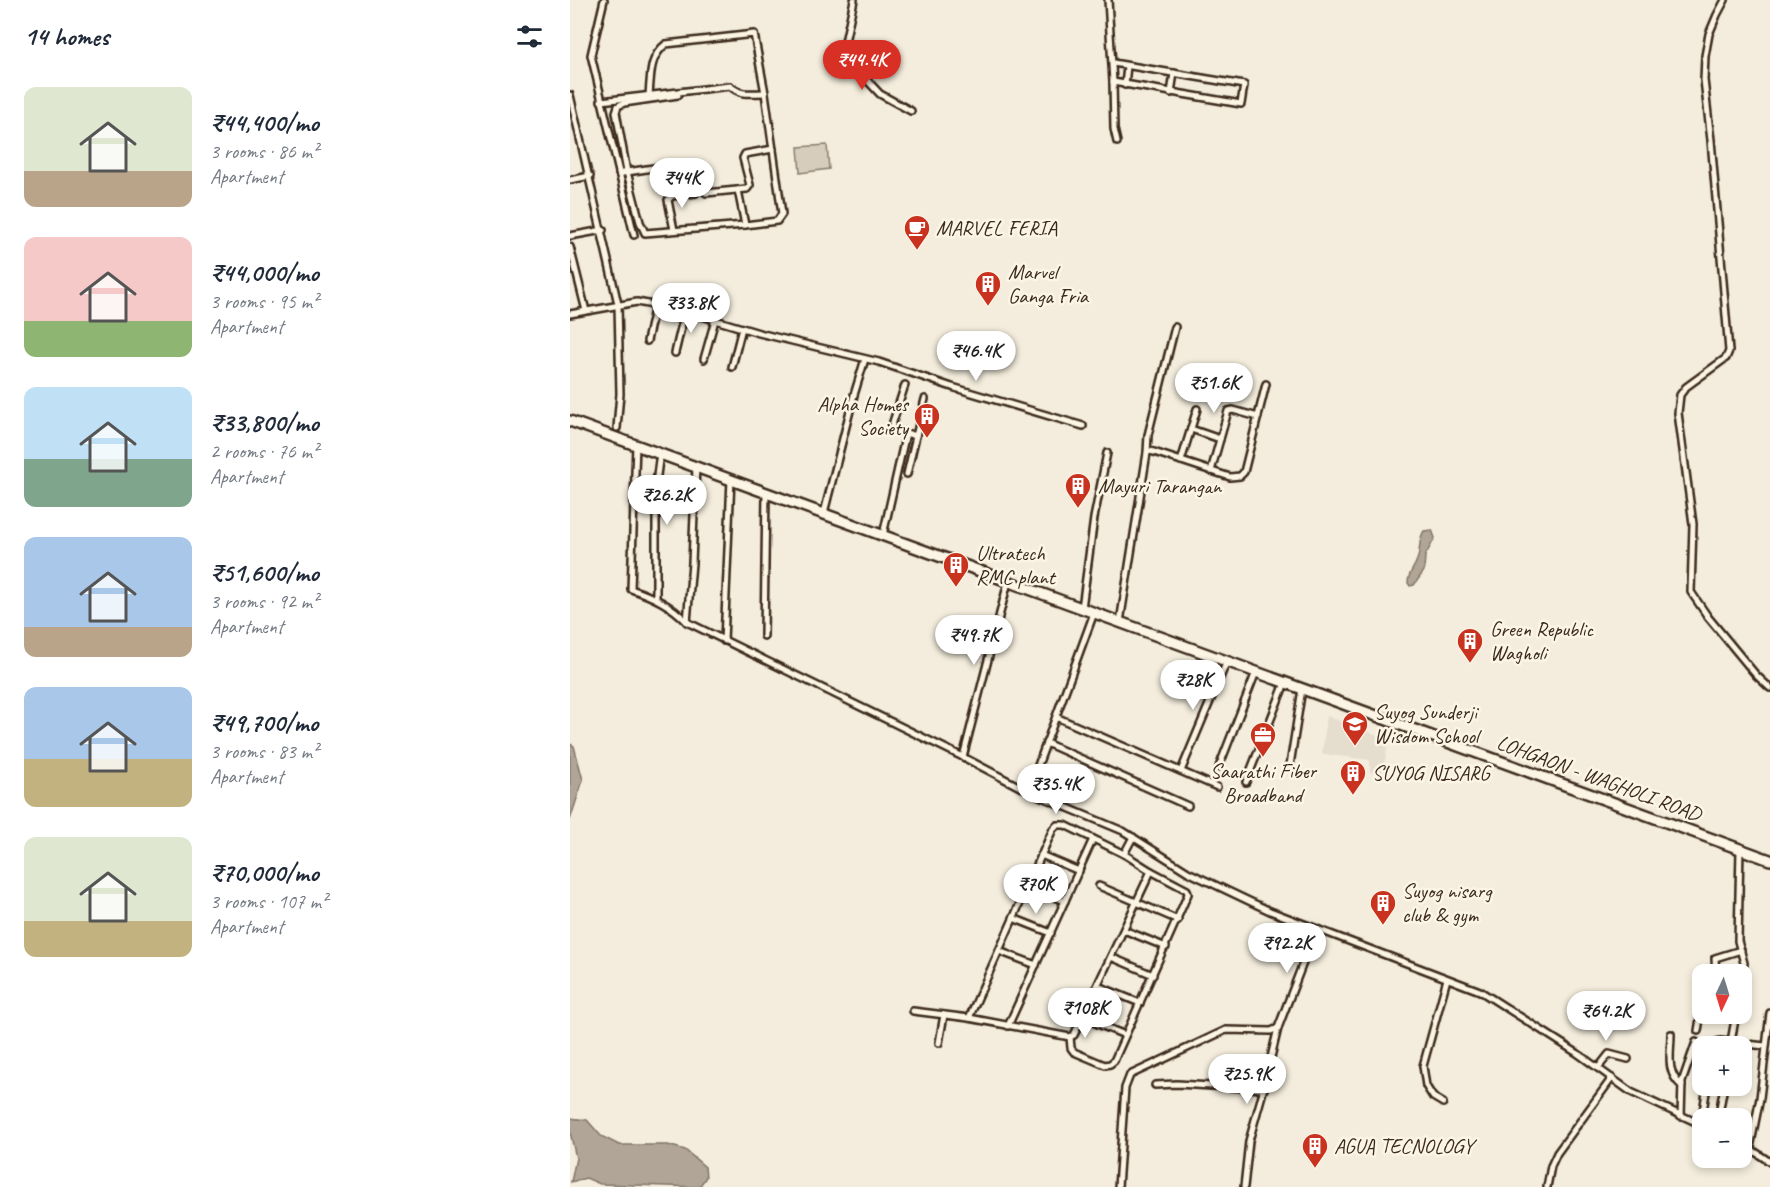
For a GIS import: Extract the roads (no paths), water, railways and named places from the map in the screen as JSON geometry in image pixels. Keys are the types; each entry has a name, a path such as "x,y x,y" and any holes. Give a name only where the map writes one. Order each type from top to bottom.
{"main road":[{"name":"LOHGAON - WAGHOLI ROAD","path":"570,421 1770,860"}],"street":[{"path":"604,0 591,55 634,235"},
{"path":"854,0 845,42 845,54 880,93 911,111"},
{"path":"1108,0 1113,63 1114,129 1117,141"},
{"path":"1725,0 1709,34 1704,80 1713,152 1729,351 1726,358 1686,387 1680,394 1678,413 1693,524 1691,592 1707,617 1756,675 1770,688"},
{"path":"649,95 652,62 657,51 666,44 754,34 765,93 781,218 777,221 745,225 645,232 640,222 627,172 616,112 618,106 635,101 678,95"},
{"path":"1113,63 1244,85 1241,104 1113,82"},
{"path":"1125,85 1127,66"},
{"path":"1171,93 1174,73"},
{"path":"601,101 730,86 735,92 765,93"},
{"path":"570,95 603,230 618,304 620,394 617,428"},
{"path":"570,124 577,123"},
{"path":"706,194 749,187 743,158 745,154 773,149"},
{"path":"619,174 660,167"},
{"path":"570,180 590,176"},
{"path":"738,190 745,225"},
{"path":"674,230 668,200 670,197 696,193"},
{"path":"570,236 603,230"},
{"path":"570,247 586,311"},
{"path":"570,314 618,304 637,302 655,304 865,359 1083,426"},
{"path":"647,342 655,304"},
{"path":"675,353 685,311"},
{"path":"704,359 715,320"},
{"path":"732,367 742,327"},
{"path":"1120,622 1148,435 1175,327"},
{"path":"825,513 854,394 865,359"},
{"path":"1147,453 1154,452 1230,477 1240,476 1244,472 1266,384"},
{"path":"904,385 891,428 916,436"},
{"path":"907,474 925,399"},
{"path":"1181,461 1197,409"},
{"path":"1211,471 1230,410 1258,417"},
{"path":"1191,429 1220,439"},
{"path":"883,535 906,433"},
{"path":"636,444 632,589 674,608 687,622 1020,787 1133,837 1188,872 1216,886 1270,911 1480,991 1509,1008 1631,1092 1692,1120"},
{"path":"656,598 656,483 660,453"},
{"path":"1082,609 1094,518 1107,453"},
{"path":"687,622 696,466"},
{"path":"724,640 731,479"},
{"path":"764,636 766,492"},
{"path":"963,757 1008,582"},
{"path":"1033,791 1033,779 1094,613"},
{"path":"1181,771 1227,661"},
{"path":"1219,767 1256,672"},
{"path":"1246,782 1285,683"},
{"path":"1290,765 1302,689"},
{"path":"1056,717 1217,787"},
{"path":"1046,743 1188,806"},
{"path":"969,1018 1053,830 1057,825 1065,825 1124,854 1187,890 1187,899 1114,1061 1110,1065 1105,1065 1074,1052 1071,1048 1070,1037"},
{"path":"1124,854 1133,837"},
{"path":"1008,1026 1093,839"},
{"path":"1740,849 1738,941 1744,964"},
{"path":"1041,855 1079,870"},
{"path":"913,1011 969,1018 1070,1037 1074,1035 1151,871"},
{"path":"1028,886 1065,901"},
{"path":"1099,886 1178,920"},
{"path":"1013,918 1051,933"},
{"path":"1244,1187 1249,1141 1278,1028 1316,929"},
{"path":"1124,930 1166,947"},
{"path":"1715,964 1715,958 1741,950"},
{"path":"999,951 1036,965"},
{"path":"1111,957 1153,975"},
{"path":"1443,1103 1432,1097 1426,1086 1423,1066 1447,979"},
{"path":"1098,986 1140,1003"},
{"path":"1752,1138 1760,1098 1770,1013"},
{"path":"939,1043 944,1015"},
{"path":"1083,1018 1125,1035"},
{"path":"1698,1031 1699,1024"},
{"path":"1118,1187 1125,1088 1130,1075 1226,1030 1271,1031 1278,1028"},
{"path":"1671,1034 1671,1072 1673,1078 1682,1086"},
{"path":"1752,1046 1765,1046"},
{"path":"1682,1116 1683,1076 1692,1052"},
{"path":"1598,1068 1609,1053 1628,1059"},
{"path":"1547,1187 1551,1166 1557,1153 1612,1078"},
{"path":"1155,1085 1187,1084 1264,1089"},
{"path":"1752,1149 1770,1162"}],"place":[{"name":"MARVEL FERIA","path":"917,251"},
{"name":"Marvel Ganga Fria","path":"988,307"},
{"name":"Alpha Homes Society","path":"927,439"},
{"name":"Mayuri Tarangan","path":"1078,509"},
{"name":"Ultratech RMC plant","path":"956,588"},
{"name":"Green Republic Wagholi","path":"1470,664"},
{"name":"Suyog Sunderji Wisdom School","path":"1355,747"},
{"name":"Saarathi Fiber Broadband","path":"1263,758"},
{"name":"SUYOG NISARG","path":"1353,796"},
{"name":"Suyog nisarg club & gym","path":"1383,926"},
{"name":"AGUA TECNOLOGY","path":"1315,1169"}]}
